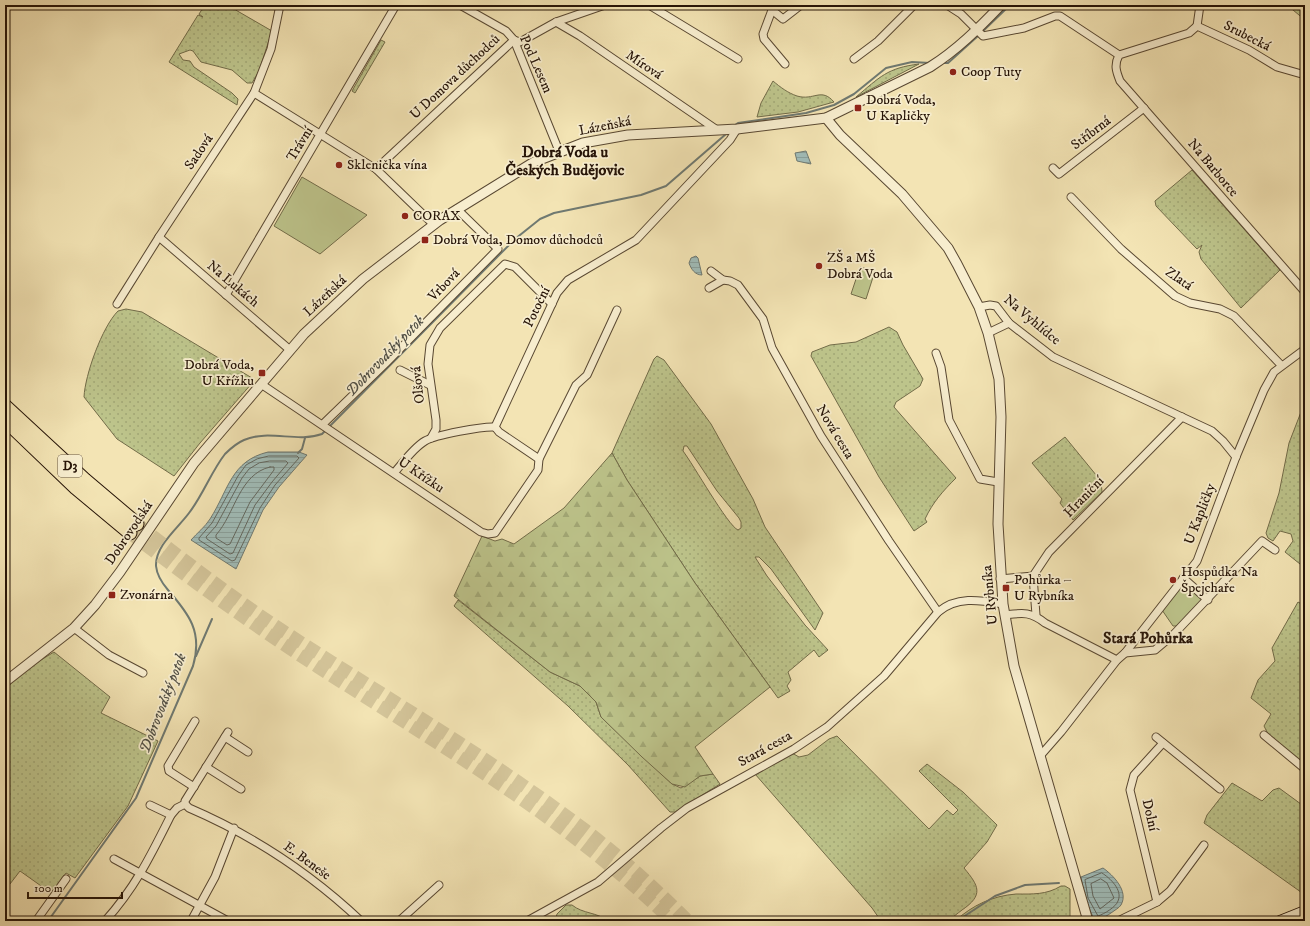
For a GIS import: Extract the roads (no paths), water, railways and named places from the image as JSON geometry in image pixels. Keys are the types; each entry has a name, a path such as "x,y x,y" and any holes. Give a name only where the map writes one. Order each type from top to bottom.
{"highway":[{"name":"D3","path":"5,406 85,480 133,529 76,488 5,420"}],"main road":[{"path":"1280,921 1305,911"}],"street":[{"name":"Sadová","path":"117,304 254,92 271,49 280,5"},
{"name":"Trávní","path":"226,295 396,5"},
{"name":"U Domova důchodců","path":"376,169 514,40 520,42 556,22 605,5"},
{"path":"648,5 738,59"},
{"path":"785,64 764,39 763,34 771,8 783,19 801,5"},
{"path":"854,59 878,41 914,5"},
{"path":"947,5 961,14 979,33"},
{"path":"979,33 1002,5"},
{"path":"979,33 1024,28 1057,16 1065,18 1119,55 1189,33 1197,26 1200,5"},
{"name":"Pod Lesem","path":"463,6 506,31 514,40 559,151"},
{"name":"Mírová","path":"556,22 580,36 716,130"},
{"name":"Srubecká","path":"1197,26 1249,50 1277,67 1305,75"},
{"name":"Lázeňská","path":"261,384 304,334 363,279 457,209 502,180 534,162 559,151 583,143 628,135 726,130 826,118 930,67 979,33"},
{"name":"Na Barborce","path":"1119,55 1115,70 1120,81 1267,251 1305,292"},
{"path":"254,92 376,169 434,225"},
{"name":"Stříbrná","path":"1053,168 1059,174 1144,108"},
{"path":"826,118 840,135 902,194 948,248 958,264 979,307"},
{"name":"Potoční","path":"495,428 557,293 568,280 636,240 730,140 737,129"},
{"name":"Zlatá","path":"1072,197 1121,249 1175,296 1190,303 1220,309 1234,316 1281,365"},
{"name":"Vrbová","path":"323,425 498,249 457,209"},
{"name":"Na Lukách","path":"159,237 290,350"},
{"name":"Olšová","path":"431,438 436,428 436,420 428,364 430,345 440,328 502,265 508,264 514,267 552,304"},
{"name":"Nová cesta","path":"711,271 723,280 730,281 738,285 763,319 772,348 821,436 893,547 938,612"},
{"path":"710,288 723,280"},
{"name":"Na Vyhlídce","path":"979,307 990,305 996,306 1009,323 1053,357 1212,432 1223,441 1236,458"},
{"name":"U Rybníka","path":"979,307 988,333 999,379 1001,417 998,482 1000,579 1014,666 1088,921"},
{"name":"U Křížku","path":"261,384 336,433 481,532 488,534 495,533 538,470 539,459 576,385 587,375 617,310"},
{"path":"988,333 1009,323"},
{"path":"1236,458 1264,390 1274,372 1281,365 1295,358 1305,349"},
{"path":"936,352 941,367 949,420 980,479 998,482"},
{"path":"400,370 430,384"},
{"name":"Dobrovodská","path":"5,682 76,630 110,587 194,463 261,384"},
{"name":"Hraniční","path":"1033,576 1049,552 1182,417"},
{"path":"394,473 422,444 431,438 479,427 495,428 498,432 539,459"},
{"name":"U Kapličky","path":"1040,756 1061,732 1117,660 1125,653 1197,561 1236,458"},
{"path":"1125,653 1155,650 1174,634 1208,600 1262,541 1275,550"},
{"path":"1000,579 1033,576 1036,615"},
{"path":"1183,578 1208,600"},
{"name":"Stará cesta","path":"527,921 598,882 661,828 687,808 794,748 827,727 884,676 938,612 948,604 957,601 1003,604"},
{"path":"1005,615 1024,613 1036,615 1045,623 1117,660"},
{"path":"76,630 109,654 143,672"},
{"path":"194,787 169,771 168,766 195,721"},
{"path":"105,921 119,906 141,874 171,815 177,808 185,804 185,801 227,735 248,752"},
{"path":"1264,735 1305,769"},
{"path":"1156,737 1220,789"},
{"name":"Dolní","path":"1157,902 1130,790 1134,775 1163,743"},
{"path":"206,767 241,789"},
{"name":"E. Beneše","path":"185,804 188,808 234,828 300,871 340,902 361,921"},
{"path":"150,805 171,815"},
{"path":"191,921 215,877 234,828"},
{"path":"1118,921 1157,902 1170,891 1204,845"},
{"path":"114,859 228,921"},
{"path":"36,921 66,879"},
{"path":"399,921 439,885"}],"water":[{"path":"806,151 811,164 797,161 795,153"},
{"path":"696,256 698,258 702,275 697,274 689,263 691,258"},
{"path":"268,452 299,452 307,455 279,487 263,510 236,569 191,540 210,519 238,469 256,456"},
{"path":"1103,868 1119,884 1123,894 1123,900 1121,905 1111,913 1103,918 1094,919 1085,899 1081,877"}],"waterway":[{"name":"Dobrovodský potok","path":"982,32 1010,5"},
{"name":"Dobrovodský potok","path":"942,63 948,63 979,35"},
{"name":"Dobrovodský potok","path":"735,125 738,123 806,113 834,105 854,94 886,68 912,62 930,63"},
{"name":"Dobrovodský potok","path":"48,921 136,798 193,666 196,654 196,643 192,624 182,607 160,579 157,573 157,559 163,544 199,499 215,468 225,454 244,440 254,437 303,437 322,434 515,239 540,219 554,213 641,195 666,186 726,134"},
{"path":"298,453 302,449 305,438"},
{"path":"196,656 212,619"},
{"path":"957,921 995,896 1025,885 1059,883"}],"tunnel":[{"path":"137,524 209,579 283,631 535,793 601,842 631,867 688,921"},
{"path":"130,533 246,619 502,785 590,849 632,884 672,921"}],"place":[{"name":"Coop Tuty","path":"953,72"},
{"name":"Dobrá Voda, U Kapličky","path":"858,108"},
{"name":"Sklenička vína","path":"339,165"},
{"name":"CORAX","path":"405,216"},
{"name":"Dobrá Voda, Domov důchodců","path":"425,240"},
{"name":"ZŠ a MŠ Dobrá Voda","path":"819,266"},
{"name":"Dobrá Voda, U Křížku","path":"262,373"},
{"name":"Hospůdka Na Špejchaře","path":"1173,580"},
{"name":"Pohůrka – U Rybníka","path":"1006,588"},
{"name":"Zvonárna","path":"112,595"}],"district":[{"name":"Dobrá Voda u Českých Budějovic","path":"565,161"},
{"name":"Stará Pohůrka","path":"1148,638"}]}
